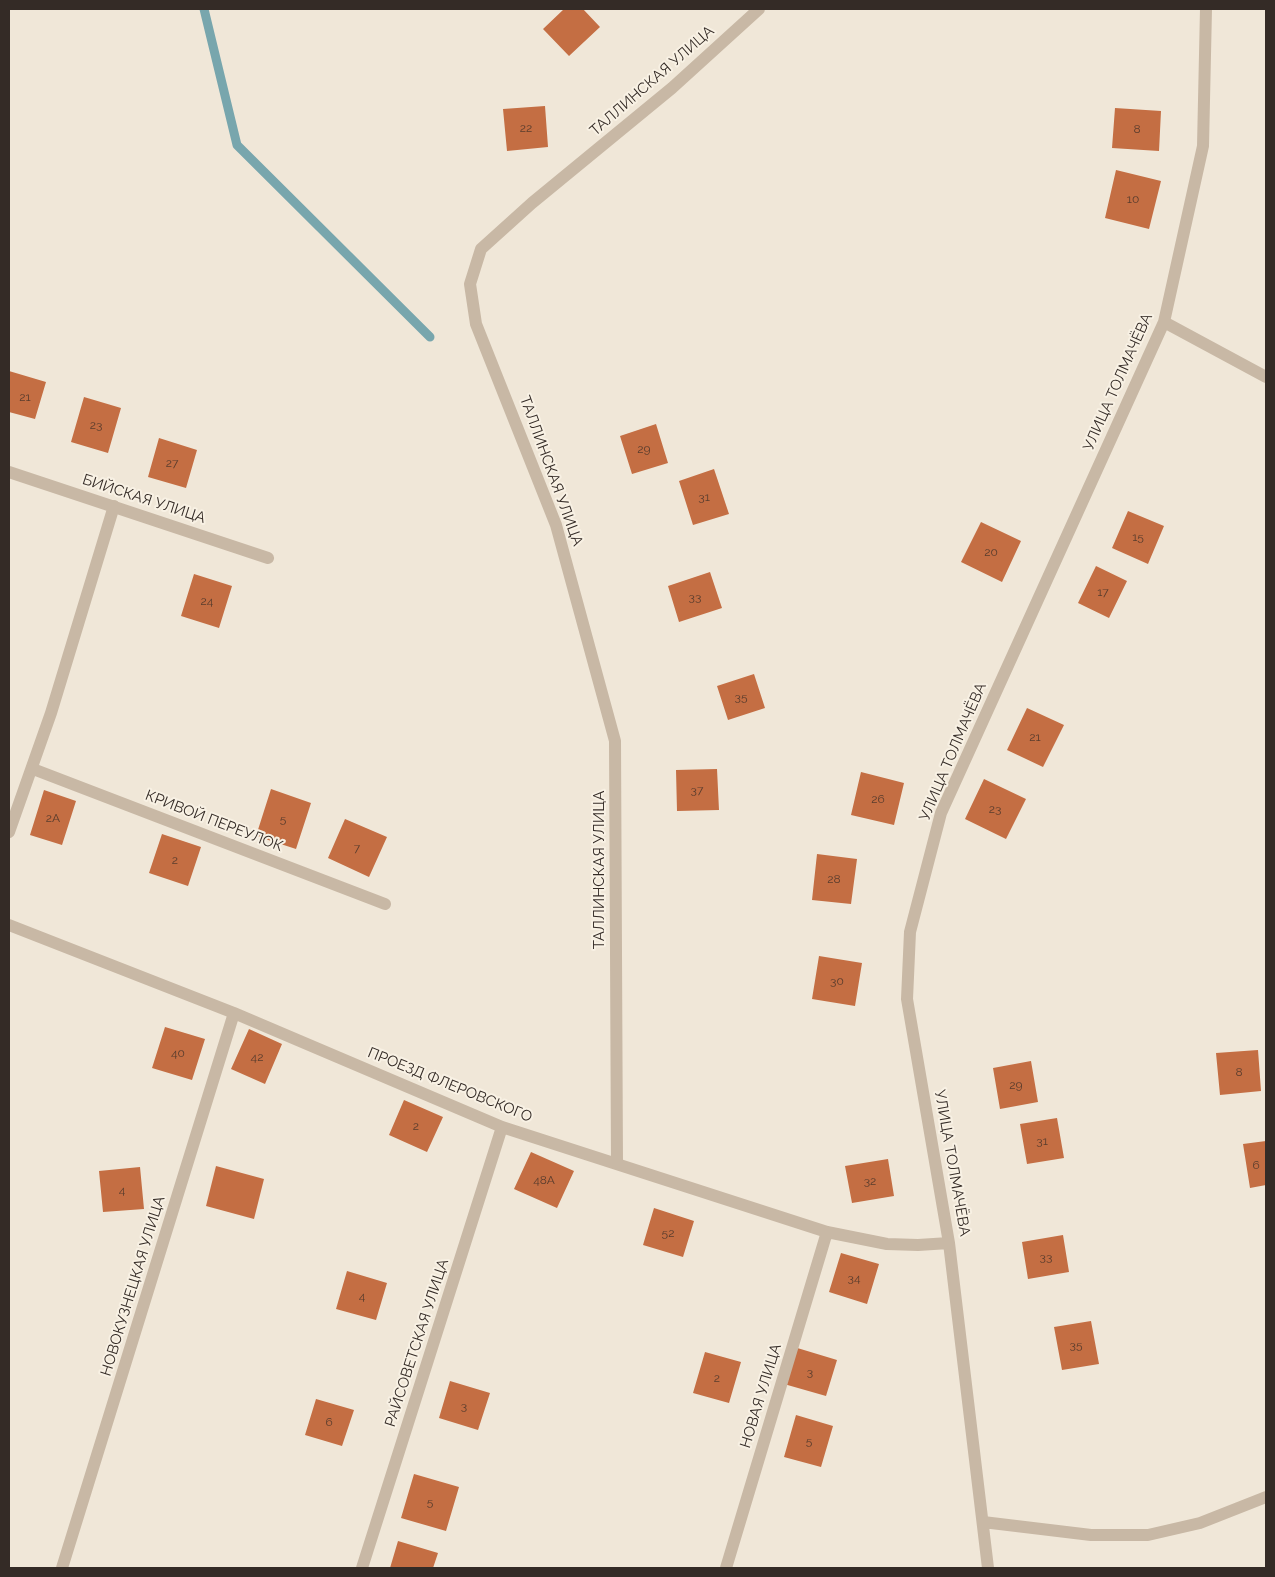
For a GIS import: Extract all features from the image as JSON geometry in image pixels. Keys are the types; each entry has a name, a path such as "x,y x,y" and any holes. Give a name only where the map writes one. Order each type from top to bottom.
{"street":[{"name":"ТАЛЛИНСКАЯ УЛИЦА","path":"617,1164 615,741 556,525 476,324 470,284 481,249 532,204 672,88 759,9"},
{"name":"УЛИЦА ТОЛМАЧЁВА","path":"988,1568 949,1243 907,999 910,932 941,813 1164,322 1203,146 1206,9"},
{"path":"1164,322 1266,377"},
{"name":"БИЙСКАЯ УЛИЦА","path":"9,472 268,558"},
{"path":"9,832 51,713 114,506"},
{"name":"КРИВОЙ ПЕРЕУЛОК","path":"32,769 385,904"},
{"name":"ПРОЕЗД ФЛЕРОВСКОГО","path":"9,925 234,1012 502,1127 827,1232 888,1244 949,1243"},
{"name":"НОВОКУЗНЕЦКАЯ УЛИЦА","path":"62,1568 234,1012"},
{"name":"РАЙСОВЕТСКАЯ УЛИЦА","path":"362,1568 502,1127"},
{"name":"НОВАЯ УЛИЦА","path":"726,1568 827,1232"},
{"path":"983,1522 1091,1535 1148,1534 1200,1523 1266,1497"}],"building":[{"path":"564,9 583,9 600,27 569,56 543,29"},
{"path":"545,106 548,147 507,151 503,109"},
{"path":"1115,108 1161,111 1159,151 1112,148"},
{"path":"1116,170 1161,181 1149,229 1105,218"},
{"path":"9,371 46,382 35,419 9,412"},
{"path":"84,397 121,408 108,453 71,442"},
{"path":"656,424 668,463 632,474 620,436"},
{"path":"159,438 197,450 186,488 148,477"},
{"path":"714,469 729,514 693,525 679,481"},
{"path":"1128,511 1164,526 1148,564 1112,548"},
{"path":"981,522 1021,541 1002,582 961,562"},
{"path":"1096,566 1127,581 1109,618 1078,603"},
{"path":"710,572 722,608 679,622 668,586"},
{"path":"194,574 232,586 219,628 181,616"},
{"path":"754,674 765,708 728,720 717,686"},
{"path":"1027,708 1064,725 1043,767 1007,750"},
{"path":"717,769 719,810 677,811 676,770"},
{"path":"861,772 904,783 894,825 851,815"},
{"path":"984,779 1026,799 1006,839 965,819"},
{"path":"271,789 311,803 296,849 256,836"},
{"path":"44,790 76,801 62,845 30,835"},
{"path":"345,819 387,837 369,877 328,858"},
{"path":"162,834 201,847 188,886 149,873"},
{"path":"817,854 857,859 851,904 812,900"},
{"path":"819,956 862,963 855,1006 812,999"},
{"path":"165,1027 205,1039 192,1080 152,1068"},
{"path":"249,1029 282,1044 265,1084 231,1069"},
{"path":"1258,1050 1261,1091 1220,1095 1216,1053"},
{"path":"1031,1061 1038,1102 1000,1109 993,1068"},
{"path":"404,1100 443,1117 427,1152 389,1135"},
{"path":"1057,1118 1064,1158 1027,1164 1020,1124"},
{"path":"1266,1141 1266,1185 1250,1188 1243,1144"},
{"path":"531,1152 574,1171 557,1208 514,1189"},
{"path":"888,1159 894,1196 852,1203 845,1166"},
{"path":"216,1166 264,1179 254,1219 206,1206"},
{"path":"140,1167 144,1209 103,1212 99,1171"},
{"path":"654,1208 694,1221 683,1257 643,1245"},
{"path":"1063,1235 1069,1272 1028,1279 1022,1242"},
{"path":"841,1253 879,1264 867,1304 829,1292"},
{"path":"347,1271 387,1283 376,1320 336,1309"},
{"path":"1091,1321 1099,1364 1062,1370 1054,1327"},
{"path":"794,1347 837,1360 826,1396 784,1384"},
{"path":"705,1352 741,1362 729,1403 693,1393"},
{"path":"450,1381 490,1393 478,1430 439,1418"},
{"path":"316,1399 354,1410 342,1446 305,1435"},
{"path":"796,1415 833,1426 821,1467 784,1457"},
{"path":"414,1474 459,1487 446,1531 401,1518"},
{"path":"398,1541 438,1553 433,1568 390,1568"}],"waterway":[{"path":"204,9 237,145 430,337"}]}
